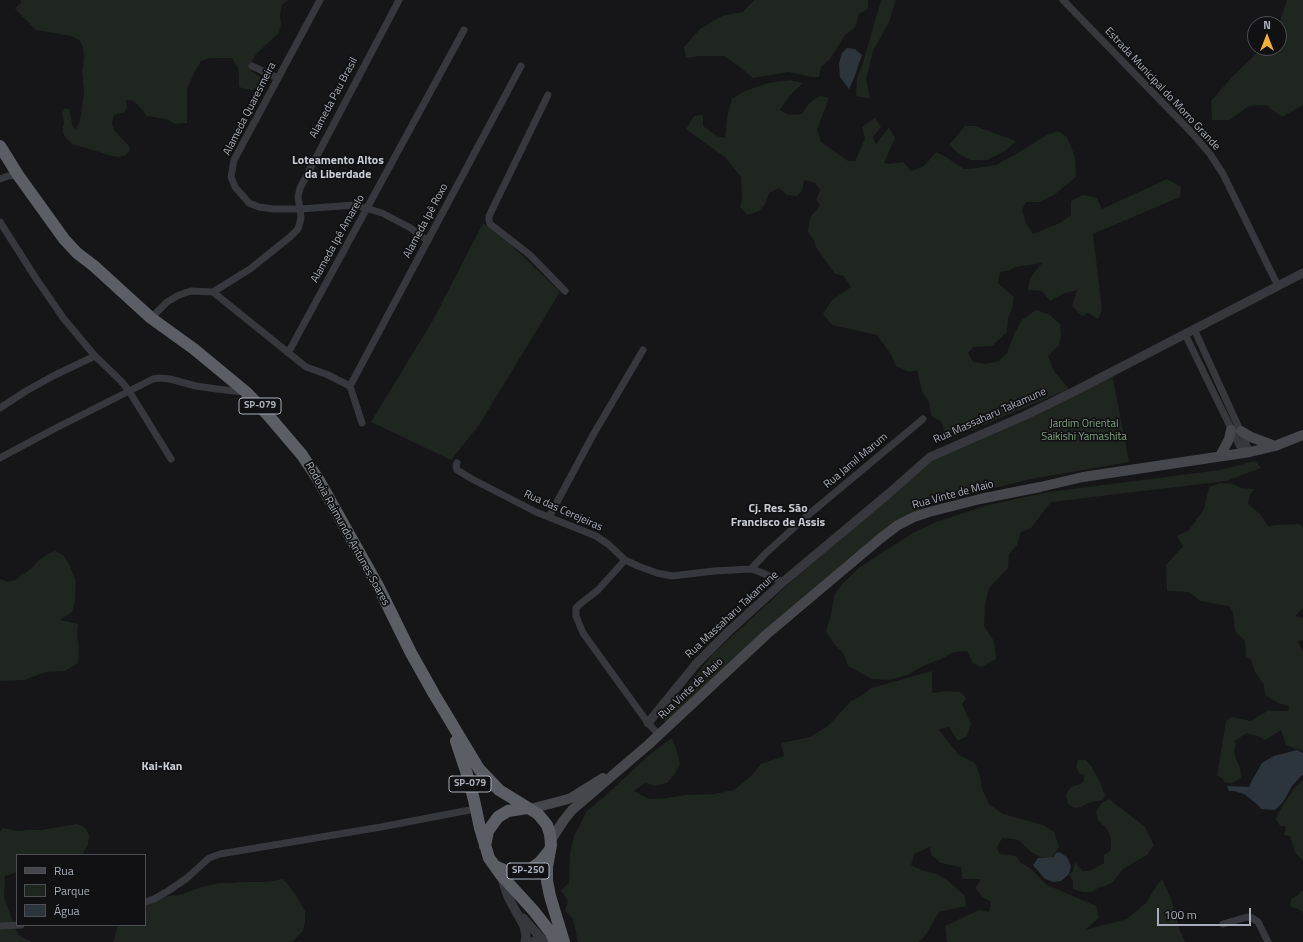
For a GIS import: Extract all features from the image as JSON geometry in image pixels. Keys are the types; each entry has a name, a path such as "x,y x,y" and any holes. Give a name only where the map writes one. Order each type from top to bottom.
{"highway":[{"name":"Rodovia Raimundo Antunes Soares","path":"0,146 18,175 64,240 151,318 194,348 246,392 295,446 318,479 378,586 411,653 450,722"},
{"name":"SP-079","path":"450,722 479,769 489,780 499,790 543,818 549,829 551,843 547,867 547,882 564,942"},
{"name":"SP-079","path":"450,722 467,774 489,858 533,910 551,933 555,942"},
{"name":"SP-250","path":"485,847 488,832 498,816 508,812 528,808"},
{"name":"SP-250","path":"498,870 515,873 525,872 540,862 551,843"}],"main road":[{"path":"1220,456 1229,439 1236,430 1275,446"},
{"name":"Rua Vinte de Maio","path":"551,843 564,820 572,810 659,735 767,634 898,525 929,512 980,499 1083,477 1246,452 1275,446 1303,435"},
{"name":"Rua Vinte de Maio","path":"528,808 571,798 623,767"}],"street":[{"name":"Alameda Quaresmeira","path":"320,0 234,160 231,178 235,187 249,203 259,207 273,209 300,209 355,205 368,208 409,227 428,241"},
{"name":"Alameda Pau Brasil","path":"213,292 250,269 298,229 301,218 298,197 300,188 398,0"},
{"name":"Estrada Municipal do Morro Grande","path":"1063,0 1192,133 1210,154 1223,174 1278,286"},
{"name":"Alameda Ipê Amarelo","path":"288,354 464,30"},
{"path":"252,66 278,78"},
{"name":"Alameda Ipê Roxo","path":"350,386 521,66"},
{"path":"548,95 489,216 489,220 490,224 530,256 565,291"},
{"path":"0,179 18,175"},
{"path":"0,222 64,319 95,356 121,381 129,391 171,459"},
{"name":"Rua Massaharu Takamune","path":"648,723 705,654 730,630 783,582 930,457 1061,398 1303,273"},
{"path":"151,318 167,302 179,295 191,291 213,292 306,367 326,374 350,386 362,423"},
{"path":"1194,329 1246,452"},
{"path":"1185,334 1236,430"},
{"path":"549,517 593,435 643,350"},
{"path":"0,408 26,391 55,375 95,356"},
{"path":"0,458 153,379 170,379 196,386 246,392"},
{"name":"Rua Jamil Marum","path":"751,569 766,553 801,522 923,419"},
{"name":"Rua das Cerejeiras","path":"457,463 456,465 458,470 472,479 549,517 596,536 608,544 625,560 657,573 672,576 714,571 751,569 783,582"},
{"path":"625,560 598,590 576,608 576,616 583,634 648,723 659,735"},
{"path":"146,902 168,891 187,878 209,858 220,854 381,827 475,809"},
{"path":"498,870 512,905 524,926 526,936 525,942"},
{"path":"512,905 545,940"},
{"path":"1223,924 1247,917 1252,918 1258,922 1268,942"},
{"path":"0,926 16,925"},
{"path":"531,942 545,940"}],"green space":[{"path":"21,0 288,0 282,5 279,33 256,54 251,63 251,71 260,77 262,81 261,83 253,90 239,87 238,68 232,58 210,58 201,61 187,89 187,123 175,124 166,119 146,116 137,104 131,100 126,101 127,108 125,112 114,115 112,123 114,130 129,146 130,150 126,155 120,157 72,144 66,138 63,133 64,123 62,113 65,108 69,109 73,127 76,129 80,121 84,93 82,71 84,58 83,47 79,40 71,36 36,30 15,8 21,3"},
{"path":"754,0 868,0 868,9 859,14 855,28 845,35 830,59 821,67 819,77 789,72 753,78 724,56 699,56 686,58 684,47 700,29 722,16 743,12"},
{"path":"881,0 896,0 889,22 873,51 866,79 870,99 856,96 857,78 862,66"},
{"path":"1287,0 1303,0 1303,105 1282,117 1266,105 1249,106 1230,120 1212,120 1211,101 1232,77 1254,56 1287,56 1287,16 1282,16"},
{"path":"790,80 803,83 789,96 780,110 787,114 802,114 813,100 820,96 829,98 817,130 821,142 848,161 855,161 865,139 862,127 875,118 881,127 873,137 876,144 889,127 895,138 884,163 889,164 903,162 911,171 924,166 936,152 964,169 996,165 1047,135 1058,131 1067,137 1075,157 1076,177 1054,195 1039,202 1026,202 1022,210 1026,223 1033,234 1060,223 1071,215 1071,201 1083,195 1097,198 1102,209 1167,179 1181,187 1180,197 1093,234 1102,310 1098,319 1088,313 1082,316 1072,306 1077,290 1065,293 1050,301 1042,291 1028,290 1030,278 1042,263 1015,267 1010,270 1000,272 998,283 1014,297 1012,309 1008,318 1007,332 992,346 973,347 968,353 973,362 986,364 999,361 1007,353 1015,332 1022,320 1036,310 1050,315 1060,324 1061,336 1059,345 1048,356 1054,371 1069,389 947,440 941,421 931,416 929,402 922,391 917,370 910,372 896,366 892,356 877,335 832,325 823,314 832,300 851,287 844,276 835,274 816,247 808,231 810,218 820,205 816,200 820,190 815,183 804,180 802,191 797,196 787,195 779,188 769,193 765,204 759,211 747,215 740,207 742,198 741,177 726,158 686,129 694,116 703,115 703,126 717,136 725,138 728,112 732,99 745,91 768,83"},
{"path":"965,126 975,126 1016,141 1005,151 987,160 970,160 958,153 949,145"},
{"path":"483,223 508,242 560,292 479,425 451,460 371,422 433,320"},
{"name":"Jardim Oriental Saikishi Yamashita","path":"1112,374 1129,462 1031,479 934,503 895,521 667,722 661,720 713,654 792,581 889,498 930,458"},
{"path":"1255,461 1261,468 1226,481 1051,502 1031,528 1021,532 1017,545 1009,554 1008,568 989,588 985,605 984,626 994,641 996,659 981,667 973,663 967,651 954,652 907,675 889,680 872,679 848,666 843,653 834,644 826,631 831,615 834,596 842,584 860,567 913,533 936,522 988,505 1049,492 1220,470"},
{"path":"1220,483 1233,484 1241,488 1254,489 1250,495 1248,504 1260,514 1268,526 1299,524 1303,528 1303,608 1295,616 1303,618 1303,640 1298,641 1303,652 1303,751 1286,745 1281,730 1265,740 1247,733 1234,741 1236,744 1234,751 1240,767 1241,778 1232,783 1224,782 1223,779 1217,775 1226,721 1231,717 1251,721 1269,710 1288,711 1289,706 1278,703 1265,695 1264,685 1255,672 1251,660 1246,656 1245,641 1235,631 1233,612 1229,606 1200,601 1189,592 1167,591 1166,565 1183,546 1177,536 1189,530 1204,509 1209,487"},
{"path":"55,551 63,555 69,564 76,581 75,602 72,612 60,620 78,624 78,663 65,671 46,672 24,680 0,681 0,579 8,582 17,579 46,555"},
{"path":"932,671 932,693 946,691 960,692 966,698 962,704 971,724 967,736 958,741 949,727 938,729 959,755 975,763 980,776 982,789 989,804 1003,814 1043,825 1054,832 1059,847 1053,857 1040,857 1030,851 1020,841 1002,838 997,848 1000,854 1016,856 1021,863 1030,868 1047,885 1096,906 1099,918 1085,930 1127,919 1146,903 1162,879 1171,899 1179,928 1185,942 947,942 945,926 979,910 989,912 991,902 983,897 975,888 981,879 962,879 961,867 941,863 931,855 930,847 914,854 911,865 924,871 937,874 947,880 965,896 966,906 939,912 927,933 919,942 578,942 573,919 565,911 568,901 561,890 569,883 570,853 574,836 587,811 649,755 672,738 678,754 680,765 667,783 655,786 645,783 634,791 649,799 714,794 734,790 750,777 761,764 784,756 781,743 810,737 828,726 851,701 861,696 871,688"},
{"path":"1078,760 1086,760 1091,766 1105,795 1103,800 1090,802 1081,807 1075,808 1068,804 1066,794 1071,787 1083,783 1085,775 1080,774 1076,767"},
{"path":"1303,780 1303,861 1295,852 1290,836 1284,835 1286,826 1280,826 1276,819 1282,806 1296,786"},
{"path":"1109,799 1145,827 1154,845 1147,855 1123,869 1113,882 1091,892 1083,892 1073,889 1073,881 1069,875 1073,871 1075,862 1082,871 1089,871 1104,863 1104,855 1111,850 1111,839 1107,829 1098,820 1096,811 1102,803"},
{"path":"77,824 87,830 89,836 88,844 83,854 16,854 16,872 5,876 4,898 18,935 32,942 0,942 0,832 3,828 18,831 41,830"},
{"path":"282,879 285,881 294,892 305,911 303,931 292,942 113,942 118,926 146,926 146,904 164,897 183,894 201,887 220,883 267,882"},
{"path":"1301,891 1303,891 1303,913 1298,909 1290,907 1291,899 1298,895"}],"water":[{"path":"847,48 855,49 862,55 849,89 840,77 839,63 842,53"},
{"path":"1297,750 1303,753 1303,775 1292,786 1283,802 1275,810 1261,809 1244,794 1229,791 1227,786 1249,787 1262,763 1274,756"},
{"path":"1059,852 1067,857 1071,866 1069,874 1061,881 1053,882 1045,879 1033,865 1038,858 1054,857 1056,853"}],"district":[{"name":"Loteamento Altos da Liberdade","path":"338,168"},
{"name":"Cj. Res. São Francisco de Assis","path":"778,516"},
{"name":"Kai-Kan","path":"162,767"}]}
